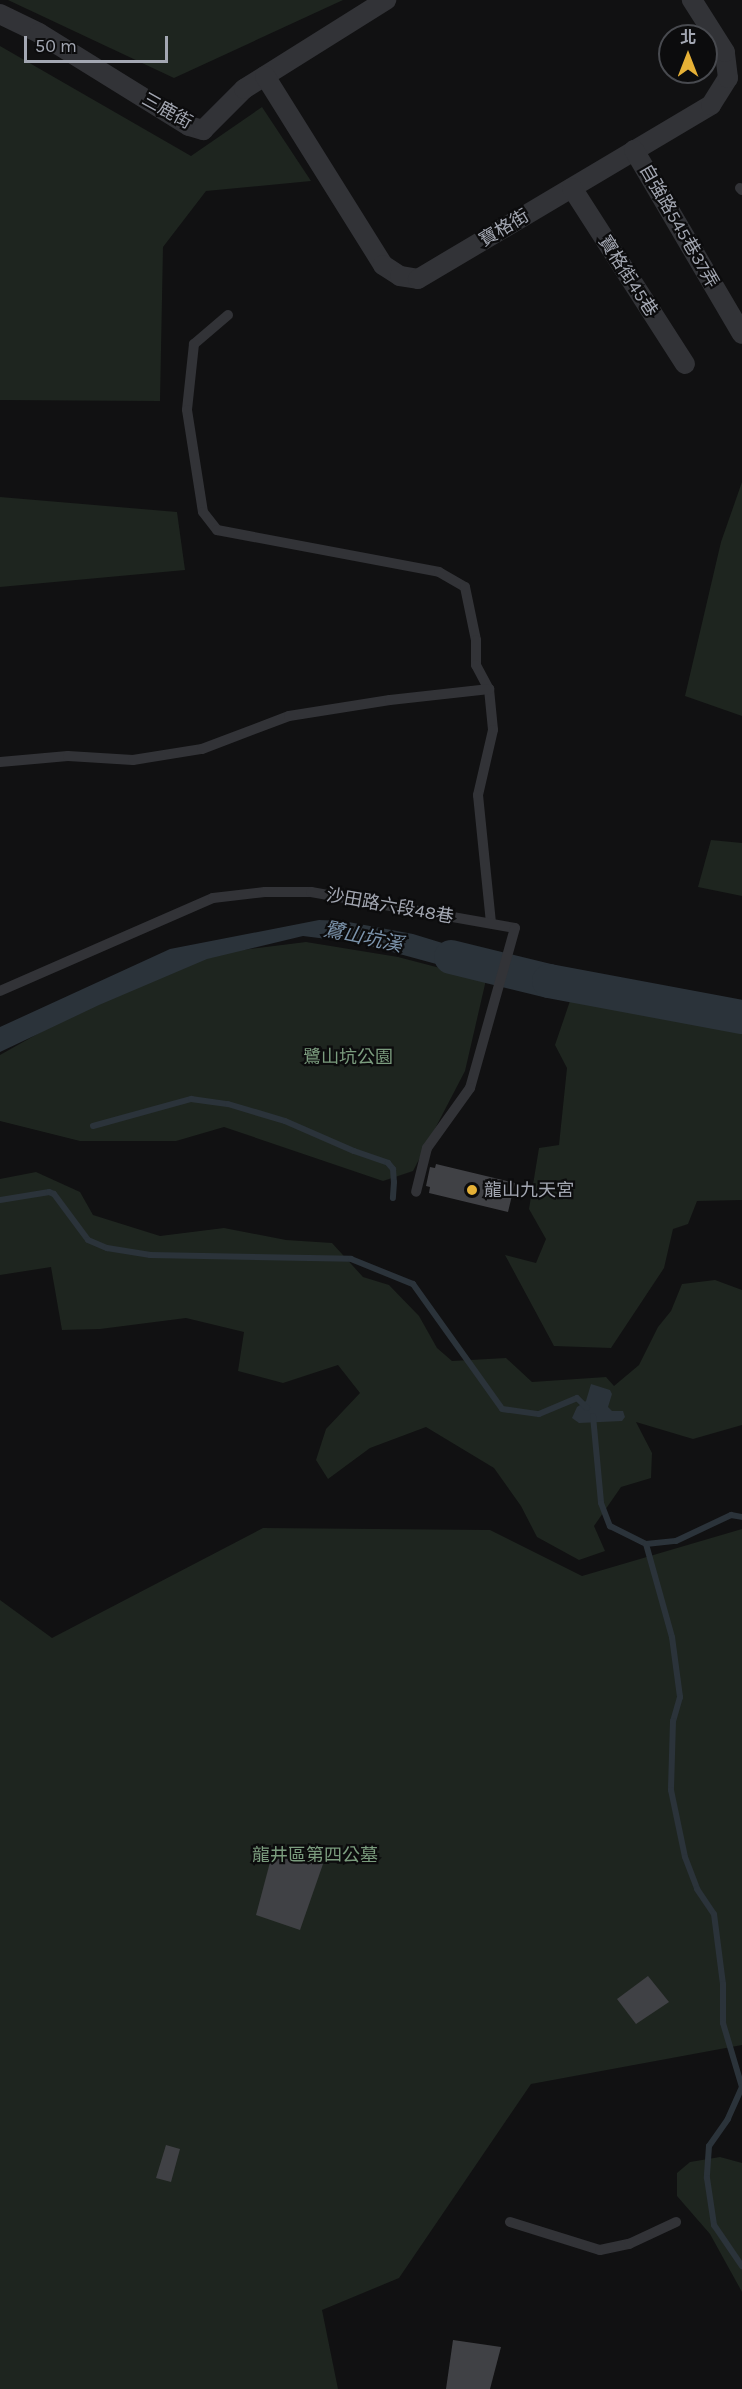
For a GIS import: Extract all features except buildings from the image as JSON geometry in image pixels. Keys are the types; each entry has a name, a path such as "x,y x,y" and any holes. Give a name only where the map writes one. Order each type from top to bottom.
{"street":[{"name":"三鹿街","path":"0,14 39,33 189,126 203,129 244,89 386,0"},
{"name":"寶格街","path":"265,76 383,265 400,276 418,279 711,105 728,78 725,52 692,0"},
{"name":"自強路545巷37弄","path":"634,150 742,334"},
{"name":"寶格街45巷","path":"572,188 685,364"}],"lane":[{"path":"228,315 194,344 187,410 203,512 217,530 439,572 465,587 476,640 476,665 489,689 493,730 478,795 491,923"},
{"path":"0,762 68,756 133,760 202,749 289,716 390,700 489,689"},
{"name":"沙田路六段48巷","path":"0,991 213,898 265,892 311,892 515,928 470,1088 427,1149 416,1192"},
{"path":"510,2222 600,2250 629,2244 676,2222"}],"green space":[{"path":"8,0 343,0 174,78"},
{"path":"0,46 191,156 262,107 311,181 206,191 163,247 160,401 0,400"},
{"path":"742,482 742,716 685,696 721,542"},
{"path":"0,497 177,512 185,570 0,587"},
{"path":"711,840 742,843 742,896 698,887"},
{"name":"鷺山坑公園","path":"306,942 398,957 486,980 465,1071 413,1171 383,1181 224,1127 176,1141 80,1141 0,1121 0,1055 94,1002 192,956"},
{"path":"571,998 742,1029 742,1200 697,1201 688,1224 673,1229 664,1268 611,1348 554,1346 505,1255 536,1263 546,1239 529,1209 539,1148 559,1145 567,1068 555,1045"},
{"path":"36,1172 80,1192 93,1215 160,1236 224,1228 286,1240 332,1243 363,1277 389,1285 419,1316 437,1348 452,1361 506,1358 532,1382 606,1377 614,1386 639,1365 658,1327 671,1311 682,1284 715,1280 742,1290 742,1425 693,1439 636,1422 652,1453 651,1478 621,1487 594,1526 605,1551 579,1560 537,1537 521,1506 494,1468 426,1427 370,1448 328,1479 316,1460 326,1429 360,1393 338,1365 283,1383 238,1371 244,1332 186,1318 100,1329 62,1330 51,1267 0,1275 0,1179"},
{"name":"龍井區第四公墓","path":"263,1528 490,1530 582,1576 742,1529 742,2045 531,2084 399,2278 322,2310 338,2389 0,2389 0,1600 52,1638"},
{"path":"720,2157 742,2163 742,2292 710,2234 677,2196 677,2173 690,2162"}],"water":[{"path":"319,920 343,921 413,934 475,953 496,969 440,965 359,943 303,936 207,959 99,1005 0,1052 0,1027 170,949"},
{"path":"591,1384 610,1390 612,1394 608,1407 612,1411 623,1411 625,1417 622,1421 579,1423 572,1418 577,1407 586,1401"}],"waterway":[{"name":"鷺山坑溪","path":"451,957 549,981 742,1017"},
{"path":"93,1126 191,1099 228,1104 285,1121 388,1163 393,1169 393,1198"},
{"path":"0,1200 49,1192 54,1194 88,1240 107,1248 150,1255 351,1259 413,1284 502,1409 539,1414 577,1398 587,1408"},
{"path":"593,1416 601,1503 610,1526 646,1544 676,1541 731,1515 742,1517"},
{"path":"646,1544 672,1637 680,1697 673,1721 671,1790 685,1857 697,1889 714,1914 723,1984 723,2023 742,2087 728,2119 709,2146 707,2178 714,2225 742,2266"}],"place":[{"name":"龍山九天宮","path":"472,1190"}]}
